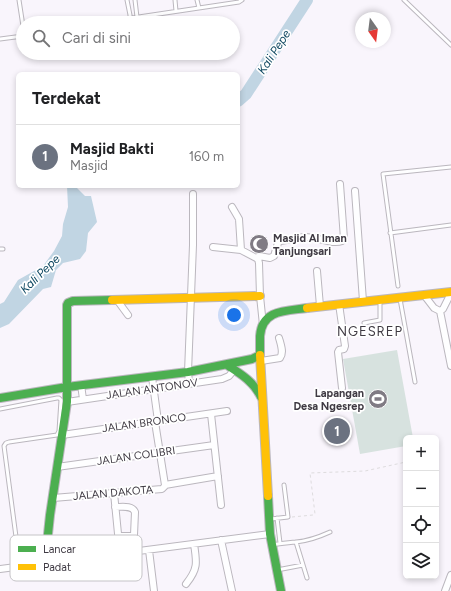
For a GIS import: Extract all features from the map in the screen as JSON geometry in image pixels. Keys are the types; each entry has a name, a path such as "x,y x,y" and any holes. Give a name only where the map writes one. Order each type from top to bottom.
{"main road":[{"path":"281,591 277,570 276,544 270,534 273,518 261,358 260,334 262,325 266,319 273,314 280,312 320,306 451,292"},
{"path":"48,535 52,498 67,402 69,302 260,296"},
{"path":"0,398 67,387 188,372 261,358"},
{"path":"227,365 256,387 261,395 264,406"}],"street":[{"path":"213,247 241,250 257,258 259,256 270,258 274,256 280,241 305,237 335,243 342,241 344,239 340,184"},
{"path":"355,191 363,302"},
{"path":"189,384 188,372 193,245 193,194"},
{"path":"232,207 239,219 241,250"},
{"path":"257,258 259,263 262,325"},
{"path":"317,271 320,306"},
{"path":"440,311 443,309 451,292"},
{"path":"424,295 435,310 440,311"},
{"path":"117,300 128,315"},
{"path":"339,304 345,346 344,349 339,350 338,352 342,388"},
{"path":"440,311 451,366"},
{"path":"261,358 280,358 282,356 279,338"},
{"name":"JALAN ANTONOV","path":"67,402 222,379 229,376 234,370"},
{"path":"152,377 165,485"},
{"path":"81,386 82,399"},
{"name":"JALAN BRONCO","path":"62,436 227,411"},
{"path":"211,414 221,505"},
{"name":"JALAN COLIBRI","path":"57,467 214,445"},
{"name":"JALAN DAKOTA","path":"52,498 162,489 165,485 218,476"},
{"path":"114,493 118,535"},
{"path":"115,507 131,508 134,510 134,535"},
{"path":"142,551 270,534"},
{"path":"221,540 232,591"},
{"path":"186,584 195,570 196,559 194,544"},
{"path":"149,550 154,591"},
{"path":"0,570 10,568"},
{"path":"445,591 451,575"}],"lane":[{"path":"19,0 21,16"},
{"path":"127,0 130,16"},
{"path":"135,0 137,16"},
{"path":"175,0 176,11"},
{"path":"197,0 199,8"},
{"path":"144,16 239,2 242,0"},
{"path":"404,0 451,45"},
{"path":"0,39 16,37"},
{"path":"398,286 383,174 451,167"},
{"path":"390,233 451,225"},
{"path":"400,297 415,382"},
{"path":"364,323 380,320 380,299"},
{"path":"36,392 38,401"},
{"path":"0,409 38,401 57,398 60,399 58,433 54,436 4,444 3,448 15,535"},
{"path":"284,485 288,517 273,518 276,544 316,538 330,532"},
{"path":"296,542 307,578"},
{"path":"277,570 303,565"}],"path":[{"path":"288,517 315,514 310,473 365,471 403,463"}],"shaded area":[{"name":"Lapangan Desa Ngesrep","path":"397,350 412,435 403,435 403,447 360,454 343,359"}],"water":[{"path":"67,188 77,188 85,196 91,196 97,222 88,233 86,251 80,259 63,263 56,270 51,287 43,289 9,324 0,328 0,304 4,302 18,280 43,266 54,251 62,236 63,224 68,207"}],"waterway":[{"name":"Kali Pepe","path":"240,99 246,94 307,0"}],"traffic: fast":[{"path":"48,535 67,402 67,305 73,301 112,300"},
{"path":"0,398 67,387 188,372 252,359 260,355 260,336 262,327 270,316 284,311 307,308"},
{"path":"227,365 251,383 261,397"},
{"path":"268,496 270,534 281,591"}],"traffic: slow":[{"path":"307,308 451,292"},
{"path":"112,300 260,296"},
{"path":"260,355 268,496"}],"place":[{"name":"Masjid Al Iman Tanjungsari","path":"259,244"},
{"name":"Lapangan Desa Ngesrep","path":"378,399"},
{"name":"Masjid Bakti","path":"337,431"}],"district":[{"name":"NGESREP","path":"370,331"}]}
